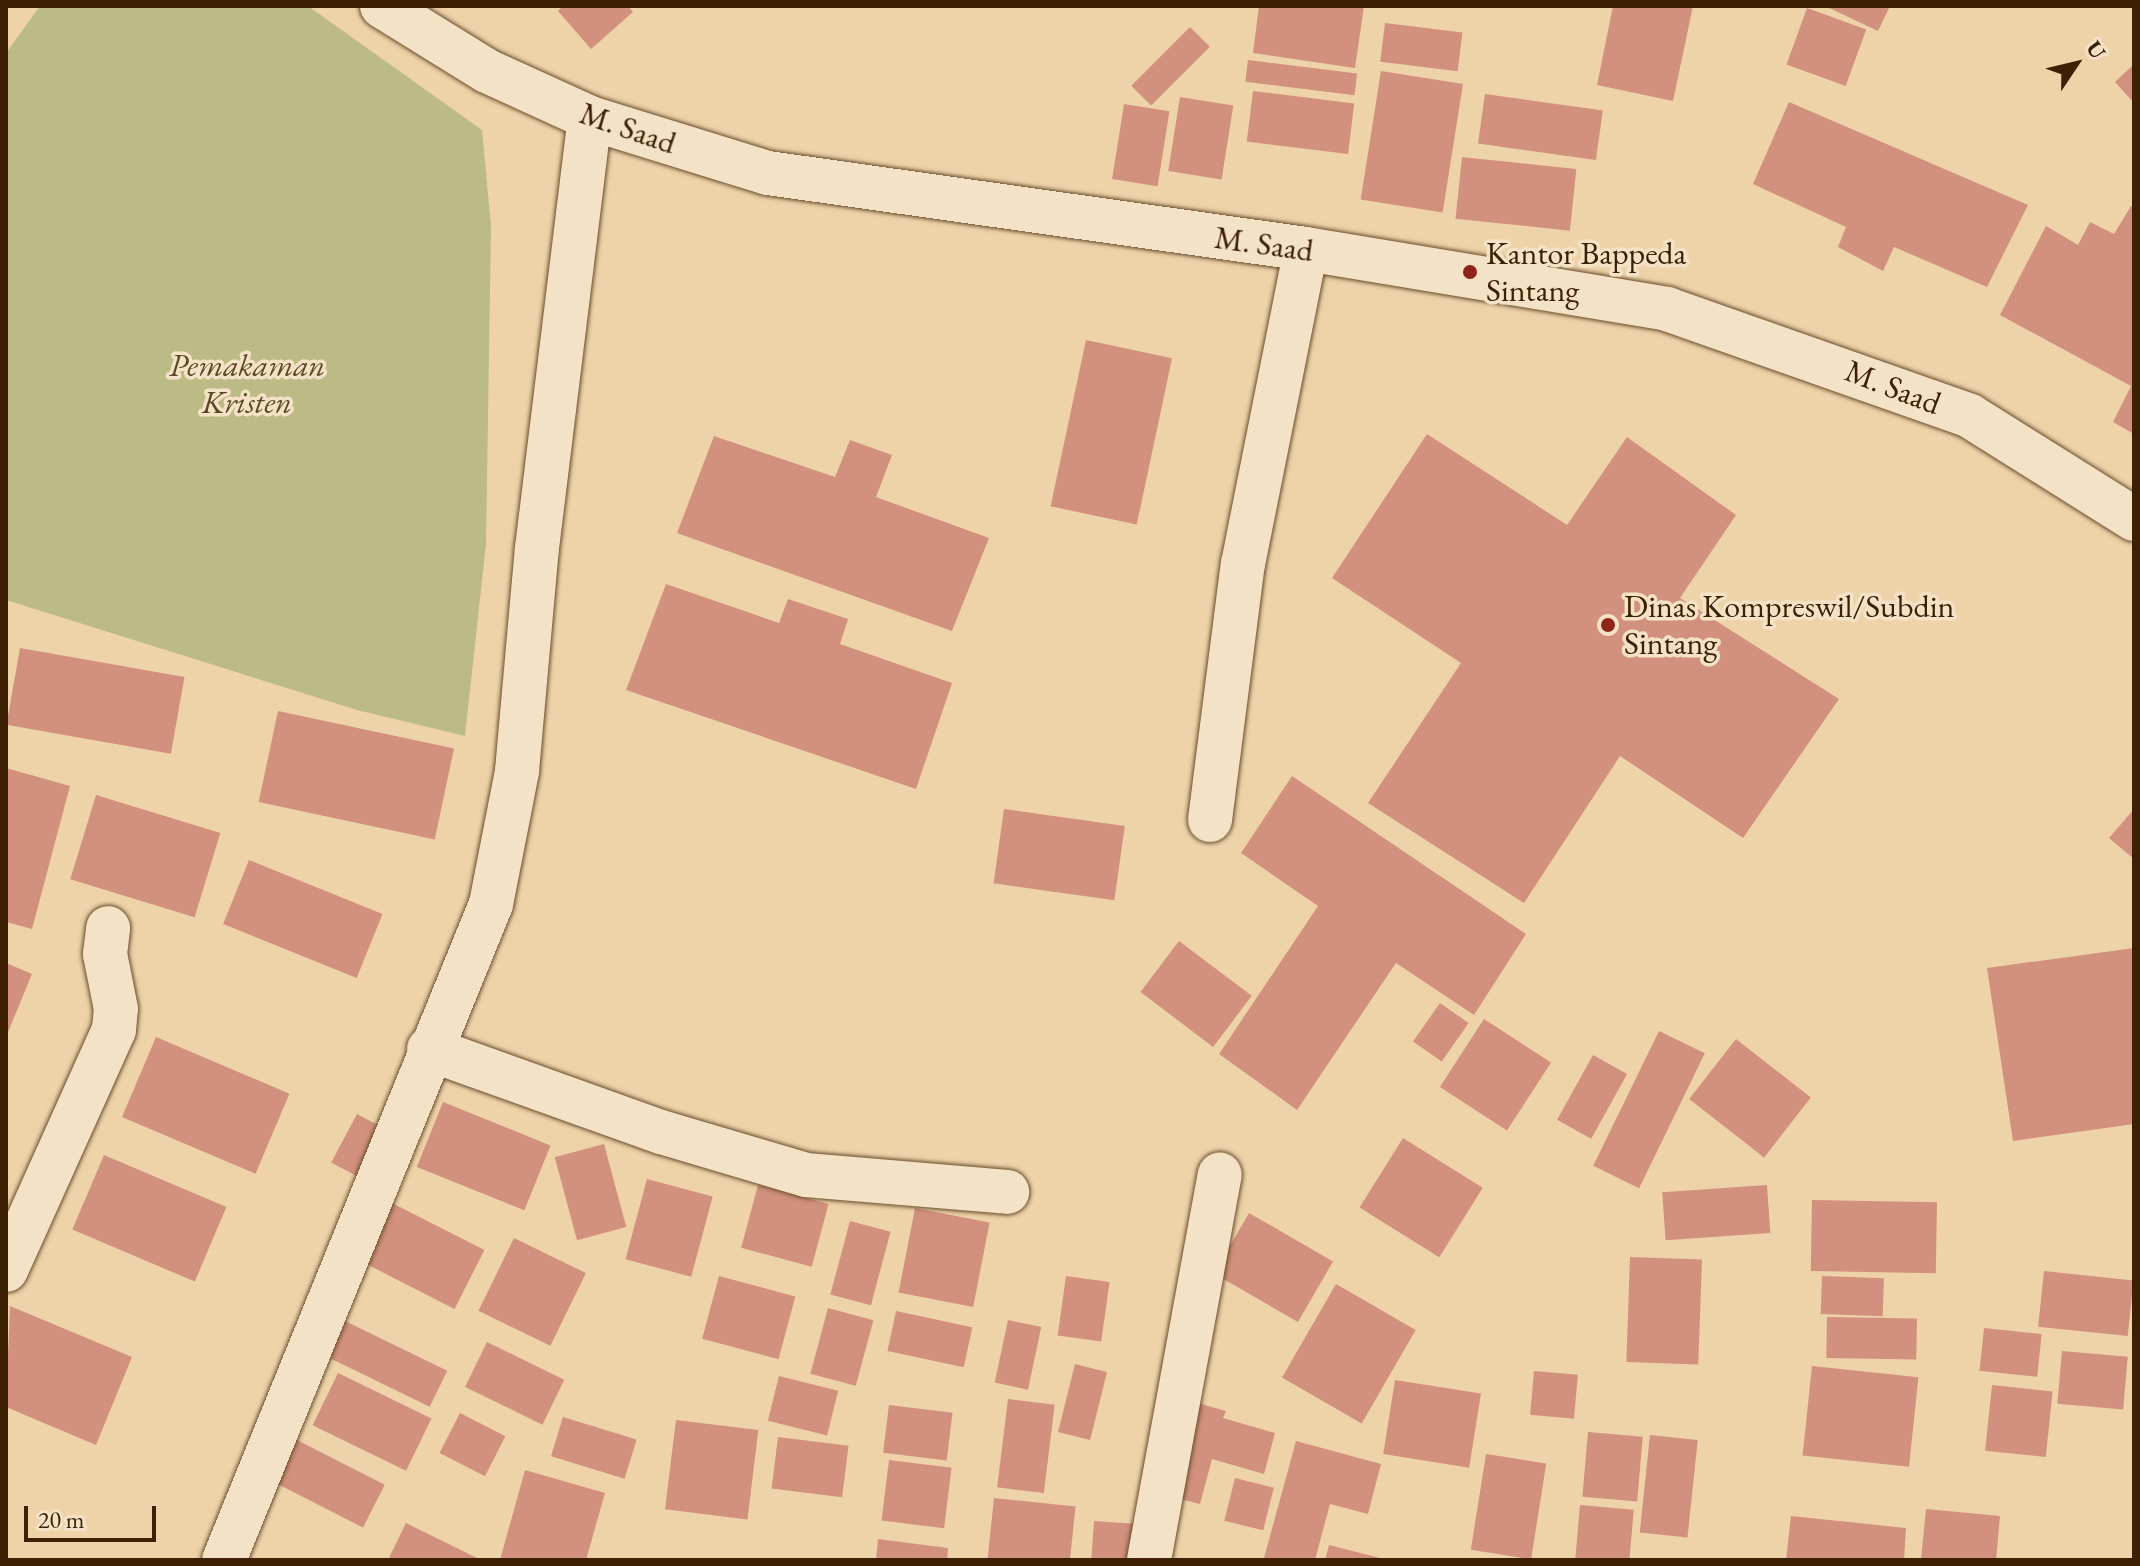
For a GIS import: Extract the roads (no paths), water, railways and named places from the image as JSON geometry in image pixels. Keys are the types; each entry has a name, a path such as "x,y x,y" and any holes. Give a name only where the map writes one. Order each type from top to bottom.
{"street":[{"name":"M. Saad","path":"382,6 487,71 590,118 768,173 1306,249 1600,296 1724,326 1970,416 2134,519"},
{"path":"224,1560 429,1049 483,925 507,826 590,118"},
{"path":"1210,820 1243,564 1306,249"},
{"path":"6,1270 114,1030 105,954 108,928"},
{"path":"429,1049 661,1132 806,1175 1007,1192"},
{"path":"1149,1560 1220,1174"}],"place":[{"name":"Kantor Bappeda Sintang","path":"1470,272"},
{"name":"Dinas Kompreswil/Subdin Sintang","path":"1608,625"}],"park label":[{"name":"Pemakaman Kristen","path":"247,384"}]}
